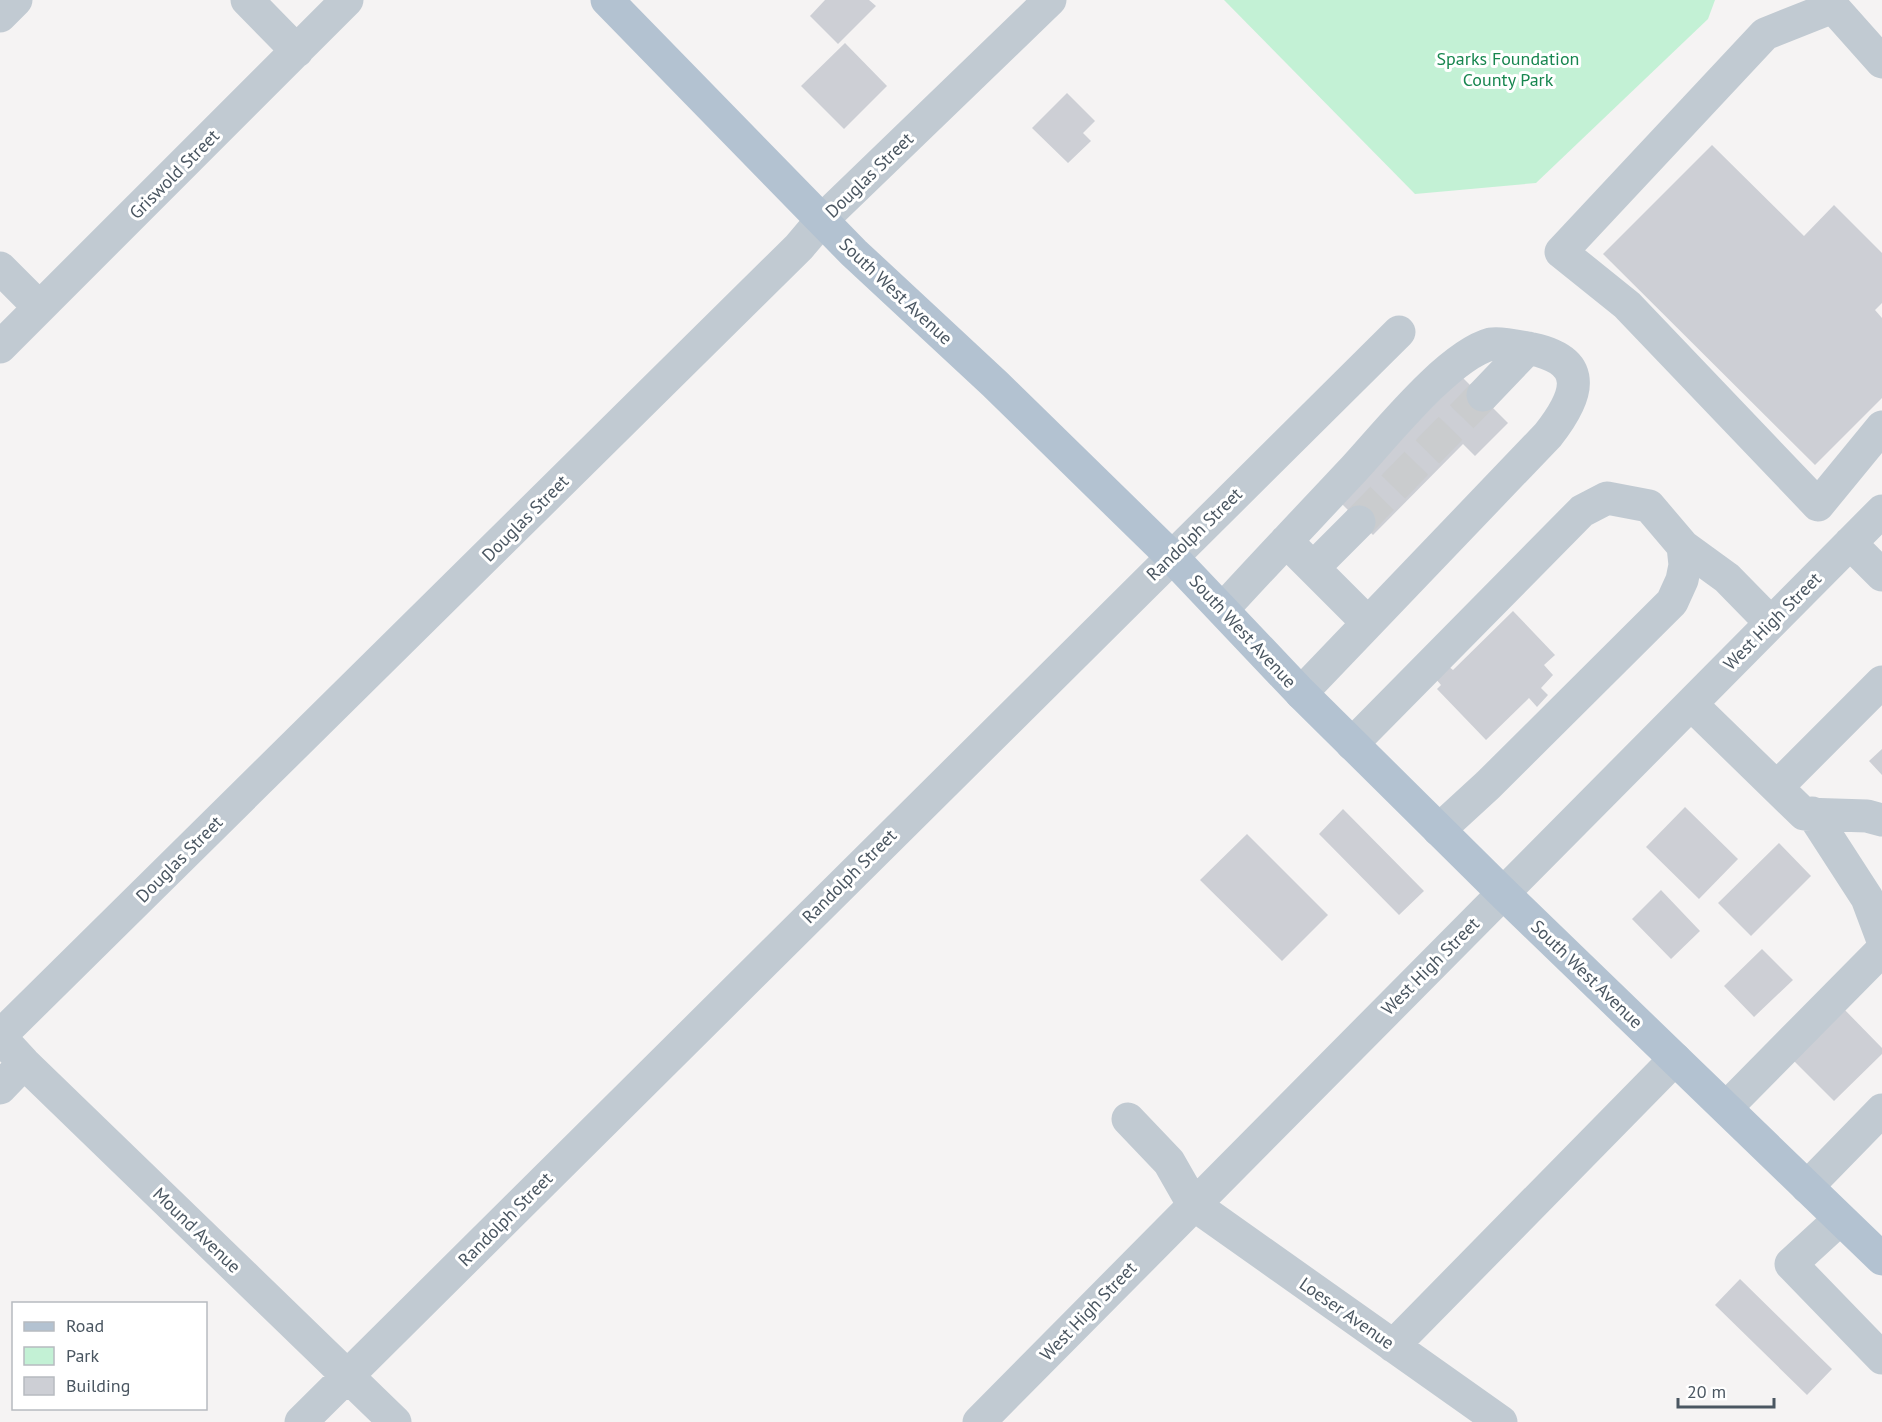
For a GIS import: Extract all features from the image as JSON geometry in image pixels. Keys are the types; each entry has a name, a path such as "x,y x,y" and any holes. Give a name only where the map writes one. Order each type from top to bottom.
{"main road":[{"name":"South West Avenue","path":"607,0 822,221 995,384 1173,557 1352,744 1882,1259"}],"street":[{"path":"0,16 16,0"},
{"path":"247,0 297,51"},
{"name":"Griswold Street","path":"0,347 347,0"},
{"name":"Douglas Street","path":"0,1037 799,247 822,221 1050,0"},
{"path":"1882,62 1833,7 1765,34 1561,252 1627,305 1818,505 1882,427"},
{"path":"0,268 39,307"},
{"name":"Randolph Street","path":"301,1422 1399,332"},
{"path":"1223,609 1425,392 1465,356 1493,344 1528,348 1562,360 1571,373 1575,386 1567,411 1545,440 1301,693"},
{"path":"1483,395 1528,348"},
{"path":"1352,744 1582,511 1607,498 1649,506 1683,546 1727,578 1771,623"},
{"name":"West High Street","path":"979,1422 1882,511"},
{"path":"1313,568 1359,522"},
{"path":"1286,542 1368,623"},
{"path":"1850,543 1882,575"},
{"path":"1439,830 1488,785 1672,602 1682,580 1685,565 1683,546"},
{"path":"1777,787 1882,682"},
{"path":"1691,704 1804,813 1867,816 1882,820"},
{"path":"1812,813 1867,898 1882,938"},
{"path":"1726,1108 1882,950"},
{"name":"Mound Avenue","path":"0,1037 24,1064 395,1422"},
{"path":"1394,1346 1674,1059"},
{"path":"0,1088 24,1064"},
{"path":"1128,1119 1169,1162 1193,1204"},
{"path":"1807,1187 1871,1121"},
{"name":"Loeser Avenue","path":"1193,1204 1501,1422"},
{"path":"1840,1219 1791,1264 1882,1358"}],"green space":[{"name":"Sparks Foundation County Park","path":"1224,0 1715,0 1708,19 1536,183 1415,194"}],"building":[{"path":"825,0 869,0 876,6 838,44 810,16"},
{"path":"845,43 887,86 844,129 801,86"},
{"path":"1067,93 1095,121 1083,133 1091,141 1068,163 1032,128"},
{"path":"1712,145 1804,236 1834,205 1882,253 1882,303 1875,310 1882,318 1882,398 1815,465 1603,254"},
{"path":"1462,377 1508,423 1475,456 1463,444 1373,535 1338,500"},
{"path":"1513,611 1555,655 1544,665 1553,675 1541,688 1548,695 1537,707 1529,698 1486,740 1437,689 1441,685 1435,678 1448,666 1453,670"},
{"path":"1882,749 1882,775 1869,761"},
{"path":"1685,807 1738,859 1699,899 1646,847"},
{"path":"1343,809 1424,891 1399,915 1319,834"},
{"path":"1247,834 1328,915 1282,961 1200,880"},
{"path":"1779,843 1811,876 1751,936 1718,903"},
{"path":"1661,890 1700,931 1671,959 1632,919"},
{"path":"1762,949 1793,980 1754,1017 1724,986"},
{"path":"1842,1007 1882,1048 1882,1054 1834,1101 1791,1058"},
{"path":"1740,1279 1832,1369 1807,1395 1715,1305"}],"tunnel":[{"path":"1359,522 1483,395"}]}
